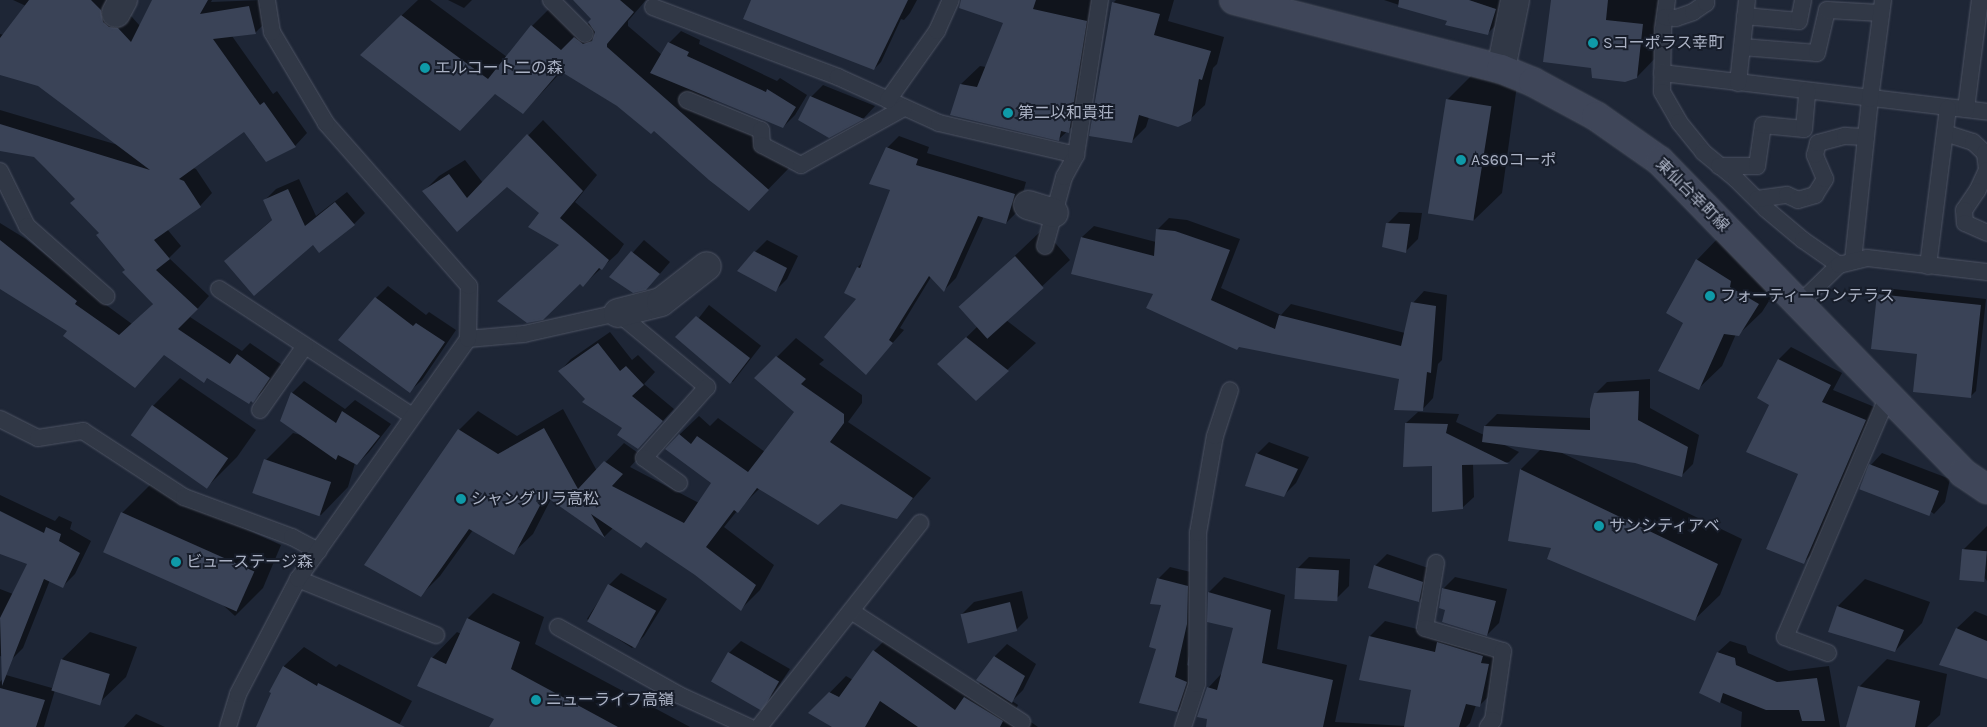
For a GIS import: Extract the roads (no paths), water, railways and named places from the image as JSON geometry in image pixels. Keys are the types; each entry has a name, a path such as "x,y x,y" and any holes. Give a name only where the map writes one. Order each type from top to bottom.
{"street":[{"name":"東仙台幸町線","path":"1234,0 1502,70 1533,82 1596,116 1660,161 1963,473 1987,489"},
{"path":"1502,70 1515,0"},
{"path":"1028,205 1054,213"},
{"path":"618,313 661,302 707,266"}],"lane":[{"path":"228,727 238,694 298,579 468,339 469,286 326,123 272,32 267,0"},
{"path":"551,0 585,34"},
{"path":"888,100 936,31 951,0"},
{"path":"1045,246 1064,177 1076,155 1100,0"},
{"path":"1667,0 1662,92 1679,122 1703,152 1803,240 1846,263"},
{"path":"1665,17 1676,18 1693,12 1706,3 1706,0"},
{"path":"1738,83 1746,8 1799,21 1803,0"},
{"path":"1966,109 1980,0"},
{"path":"1742,47 1817,53 1826,10 1882,6 1866,137 1846,263"},
{"path":"653,7 838,77 939,123 1076,155"},
{"path":"1662,73 1987,112"},
{"path":"1719,166 1757,166 1763,125 1804,129 1808,91"},
{"path":"687,100 761,130 762,145 801,165 904,108"},
{"path":"1928,266 1948,108"},
{"path":"1945,134 1973,142 1985,153 1987,170 1977,191 1964,210 1965,223 1987,233"},
{"path":"1757,199 1787,195 1798,200 1816,195 1825,179 1815,156 1818,143 1844,136 1866,137"},
{"path":"0,171 27,226 106,296"},
{"path":"1799,304 1846,263 1866,258 1987,272"},
{"path":"219,289 412,416"},
{"path":"468,339 524,334 618,313 707,387 644,458 678,483"},
{"path":"260,410 305,346"},
{"path":"1183,727 1197,684 1198,534 1215,436 1230,390"},
{"path":"1828,653 1785,637 1888,395"},
{"path":"0,419 38,438 83,431 184,497 292,537 318,552"},
{"path":"759,727 920,523"},
{"path":"1436,563 1424,628 1503,651 1494,720 1488,727"},
{"path":"298,579 436,636"},
{"path":"850,611 1022,722"},
{"path":"558,626 679,695 749,727"}],"place":[{"name":"Sコーポラス幸町","path":"1593,43"},
{"name":"エルコート二の森","path":"425,68"},
{"name":"第二以和貴荘","path":"1008,113"},
{"name":"AS60コーポ","path":"1461,160"},
{"name":"フォーティーワンテラス","path":"1710,296"},
{"name":"シャングリラ高松","path":"461,499"},
{"name":"サンシティアベ","path":"1599,526"},
{"name":"ビューステージ森","path":"176,562"},
{"name":"ニューライフ高嶺","path":"536,700"}]}
